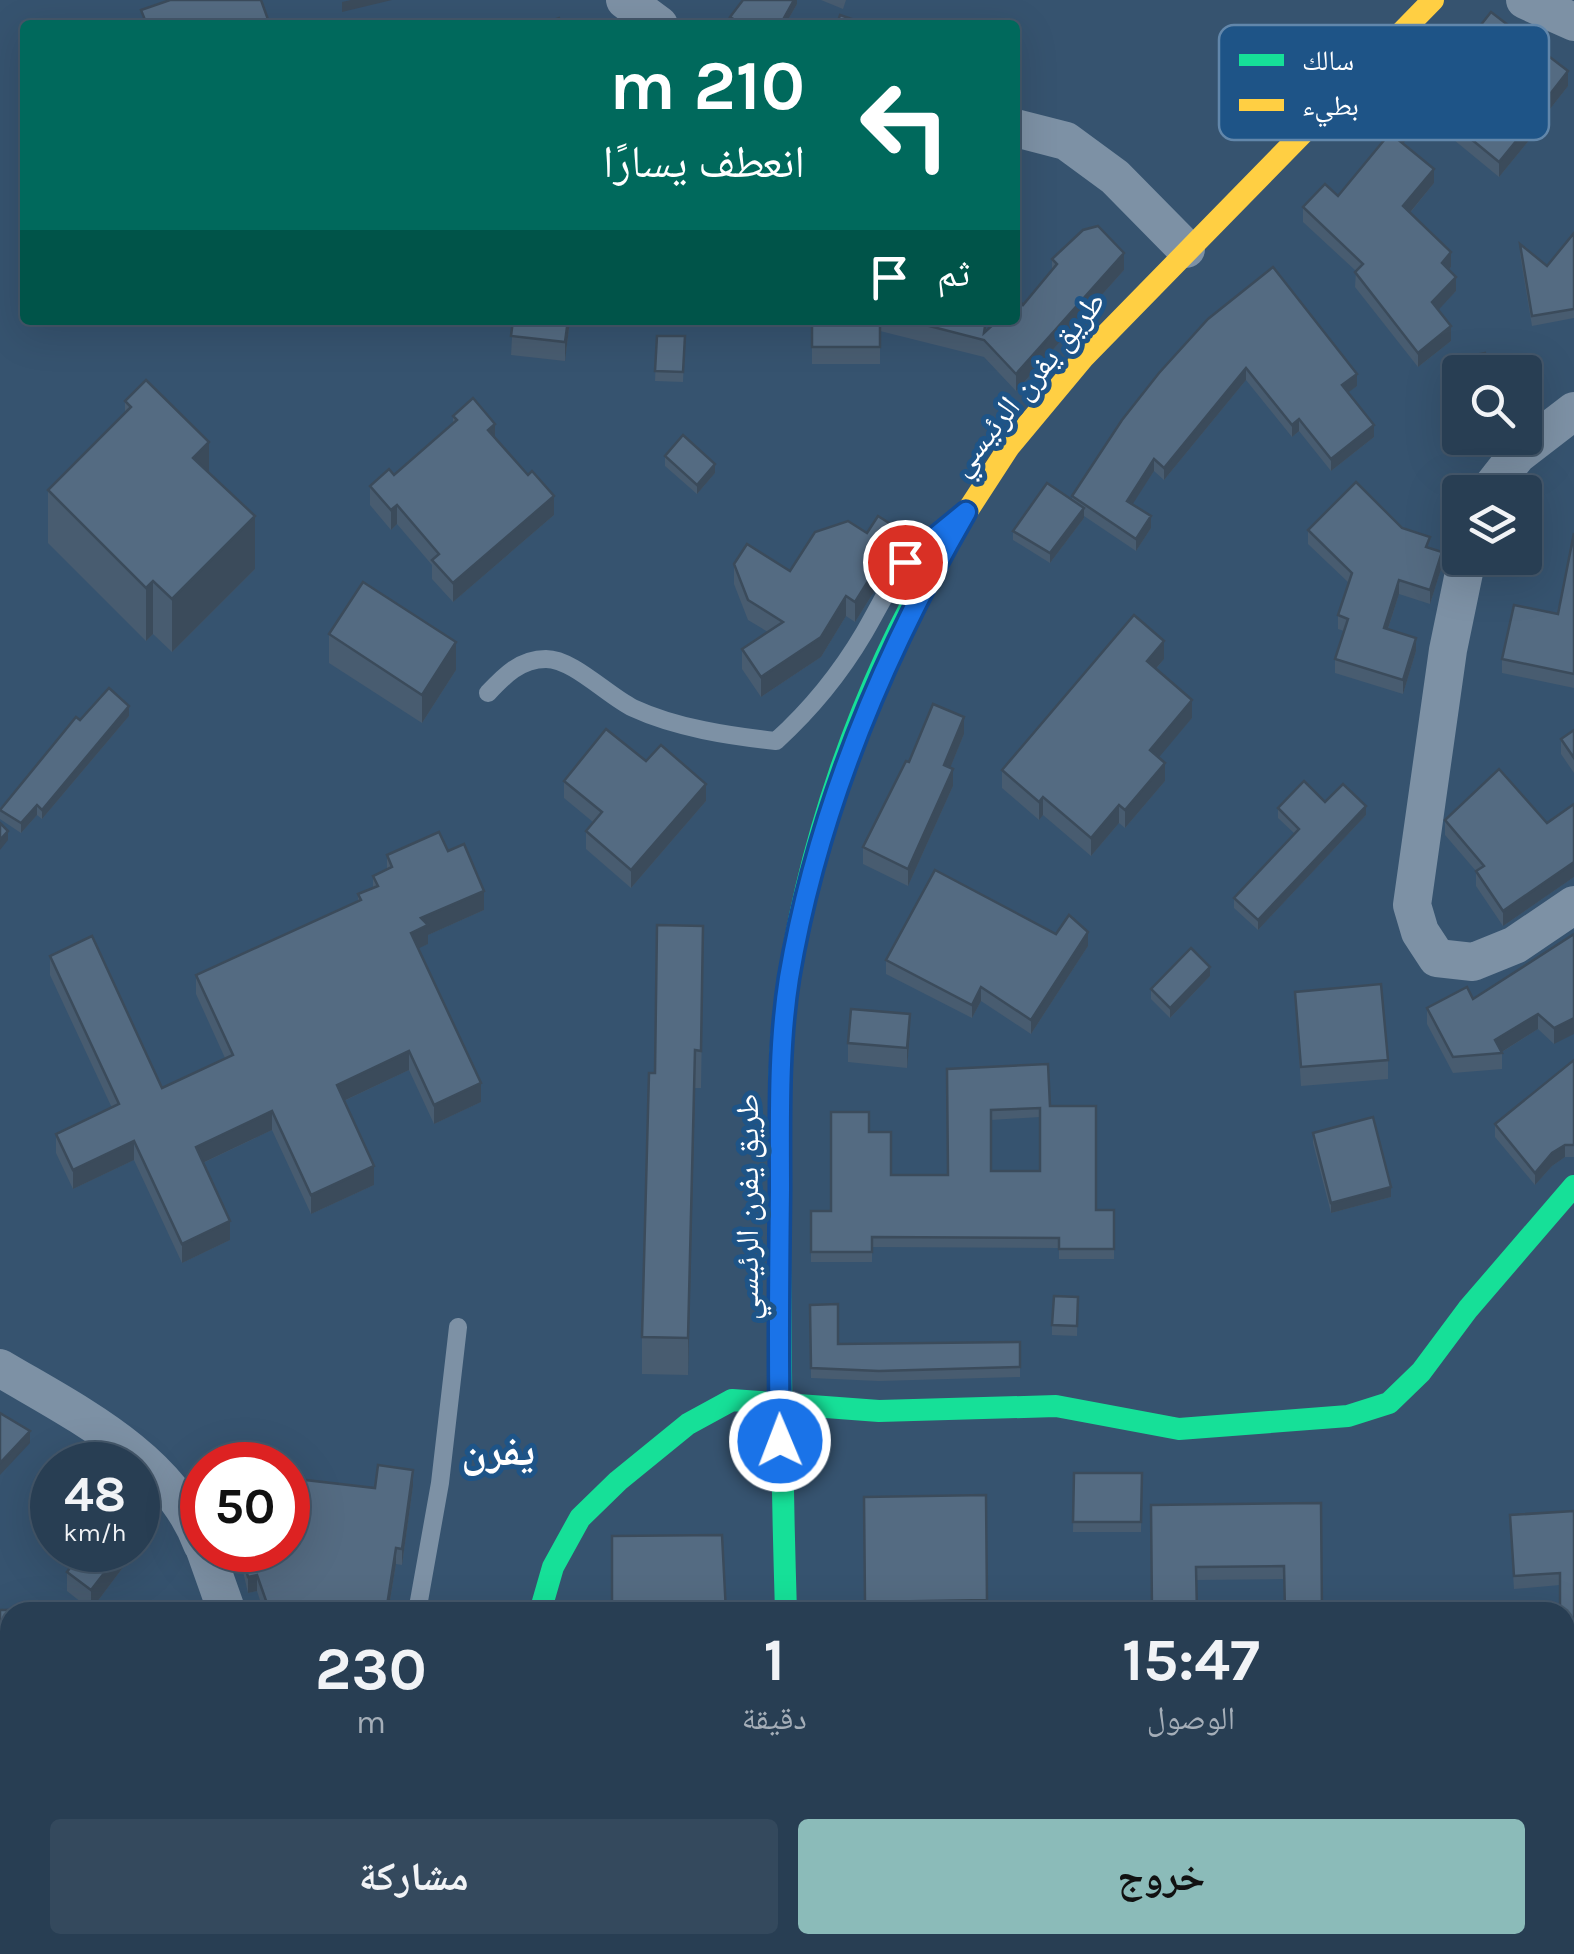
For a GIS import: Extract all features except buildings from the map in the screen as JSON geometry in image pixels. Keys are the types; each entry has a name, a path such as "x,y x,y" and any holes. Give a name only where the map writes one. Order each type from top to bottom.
{"main road":[{"name":"طريق يفرن الرئيسي","path":"1408,25 1433,0"},
{"name":"طريق يفرن الرئيسي","path":"786,1602 779,1406 780,1073 793,961 823,837 861,722 898,636 966,512 1008,449 1091,347 1294,140"},
{"path":"543,1602 552,1567 580,1518 688,1424 732,1400 879,1412 1056,1406 1180,1428 1348,1416 1389,1404 1421,1372 1468,1309 1574,1186"}],"street":[{"path":"625,0 652,20"},
{"path":"1524,0 1574,22"},
{"path":"1020,129 1066,141 1115,176 1186,249"},
{"path":"1502,475 1517,456 1574,411"},
{"path":"1464,575 1445,667 1412,905 1420,932 1437,958 1473,962 1514,945 1574,906"},
{"path":"0,1368 92,1424 166,1483 180,1503"},
{"path":"213,1572 224,1602"}],"lane":[{"path":"488,693 508,672 525,663 559,661 632,707 700,730 776,742 794,725 862,636 905,562 966,512"},
{"path":"419,1602 440,1483 458,1328"}],"traffic: fast":[{"path":"786,1602 779,1110 785,1004 806,887 840,771 885,659 940,553"},
{"path":"543,1602 553,1567 580,1518 688,1424 732,1400 879,1411 1056,1406 1179,1429 1348,1416 1389,1403 1421,1372 1468,1309 1574,1186"}],"traffic: slow":[{"path":"1409,25 1433,0"},
{"path":"940,553 1009,447 1084,357 1296,140"}],"district":[{"name":"يفرن","path":"498,1450"}],"route":[{"path":"780,1441 780,1073 789,980 809,887 861,722 891,651 966,512 905,562"}]}
